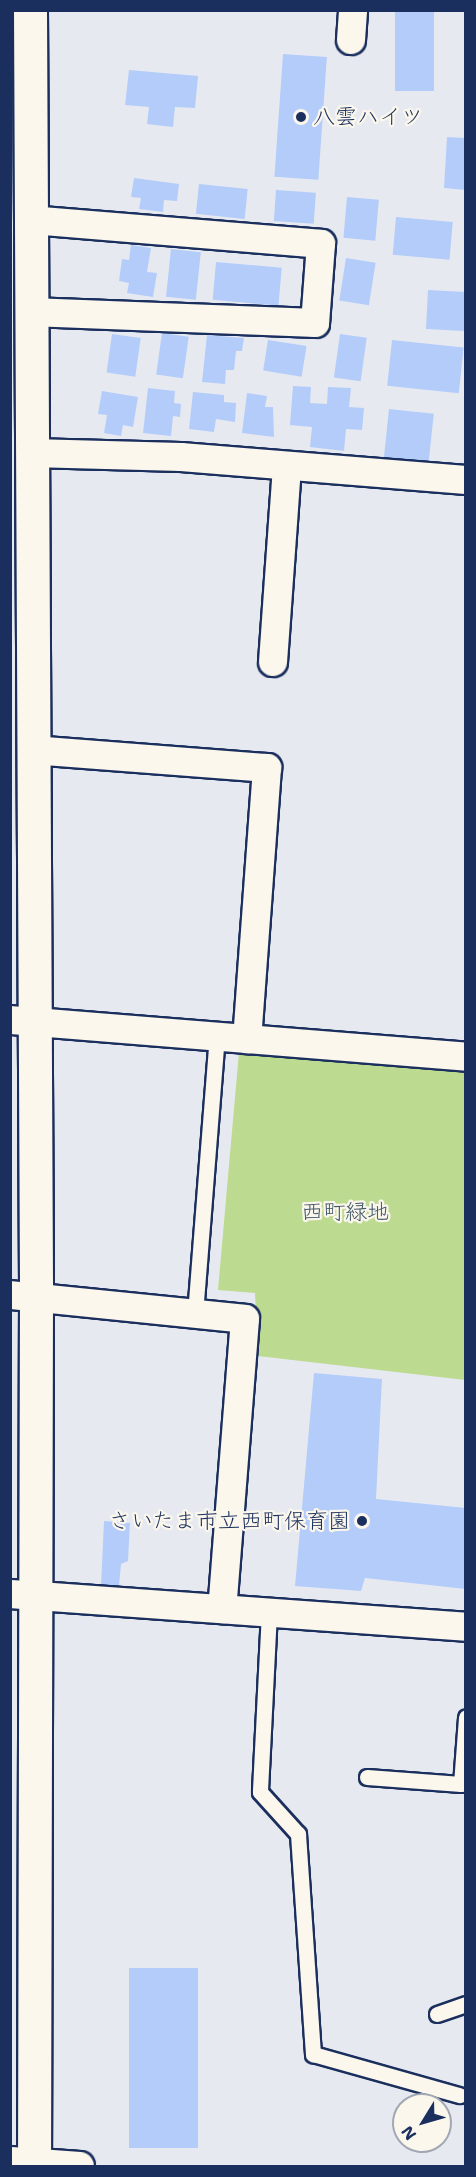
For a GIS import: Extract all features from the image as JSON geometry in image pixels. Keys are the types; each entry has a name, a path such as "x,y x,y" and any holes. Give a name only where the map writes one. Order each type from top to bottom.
{"street":[{"path":"30,10 33,750 23,1021 26,2163 80,2166"},
{"path":"351,40 353,10"},
{"path":"31,220 321,244 315,323 31,312"},
{"path":"31,453 181,457 465,480"},
{"path":"273,662 287,466"},
{"path":"33,750 267,768 247,1039"},
{"path":"23,1021 465,1057"},
{"path":"23,1295 245,1319 222,1609"},
{"path":"23,1595 465,1627"}],"lane":[{"path":"195,1314 218,1037"},
{"path":"269,1612 260,1792 298,1834 313,2054 459,2095"},
{"path":"367,1777 461,1784 465,1717"},
{"path":"437,2014 465,2004"}],"green space":[{"name":"西町緑地","path":"239,1052 465,1072 465,1380 258,1356 255,1293 218,1290"}],"building":[{"path":"395,10 434,10 434,91 395,91"},
{"name":"八雲ハイツ","path":"283,54 327,57 318,180 274,177"},
{"path":"129,70 198,76 195,108 175,107 173,127 147,124 149,107 125,105"},
{"path":"447,137 466,138 466,190 444,188"},
{"path":"134,178 179,184 177,201 164,200 163,212 139,209 141,198 131,197"},
{"path":"199,184 248,189 245,219 196,214"},
{"path":"276,190 316,193 314,224 274,221"},
{"path":"347,197 379,200 375,241 343,238"},
{"path":"396,217 453,222 449,260 393,255"},
{"path":"131,245 151,248 147,272 157,273 153,297 127,293 129,283 119,281 122,259 129,260"},
{"path":"171,249 201,252 196,300 166,297"},
{"path":"346,258 376,263 369,305 339,300"},
{"path":"216,262 282,268 278,306 213,300"},
{"path":"428,290 466,292 464,331 426,329"},
{"path":"162,333 189,337 183,378 156,375"},
{"path":"112,334 141,338 135,377 107,373"},
{"path":"340,334 367,338 361,381 334,378"},
{"path":"207,335 244,338 242,351 236,351 234,370 226,370 225,384 202,382"},
{"path":"268,340 307,346 302,377 263,371"},
{"path":"392,340 464,348 459,393 387,386"},
{"path":"293,386 311,387 310,403 327,404 328,387 351,388 349,407 364,408 362,430 346,429 344,451 310,447 312,427 290,425"},
{"path":"148,388 175,391 174,403 181,404 180,417 173,416 171,436 143,433"},
{"path":"102,391 138,397 133,427 123,425 121,436 104,433 107,415 98,414"},
{"path":"193,392 224,395 224,402 236,403 235,422 216,419 214,432 189,429"},
{"path":"247,393 267,396 265,407 273,407 274,437 242,433"},
{"path":"389,409 434,414 428,464 384,460"},
{"path":"314,1373 382,1379 376,1499 466,1508 466,1589 365,1578 361,1591 295,1586"},
{"path":"104,1521 130,1523 128,1561 121,1564 119,1586 101,1585"},
{"path":"129,1968 198,1968 198,2148 129,2148"}],"place":[{"name":"八雲ハイツ","path":"301,117"},
{"name":"さいたま市立西町保育園","path":"362,1521"}]}
